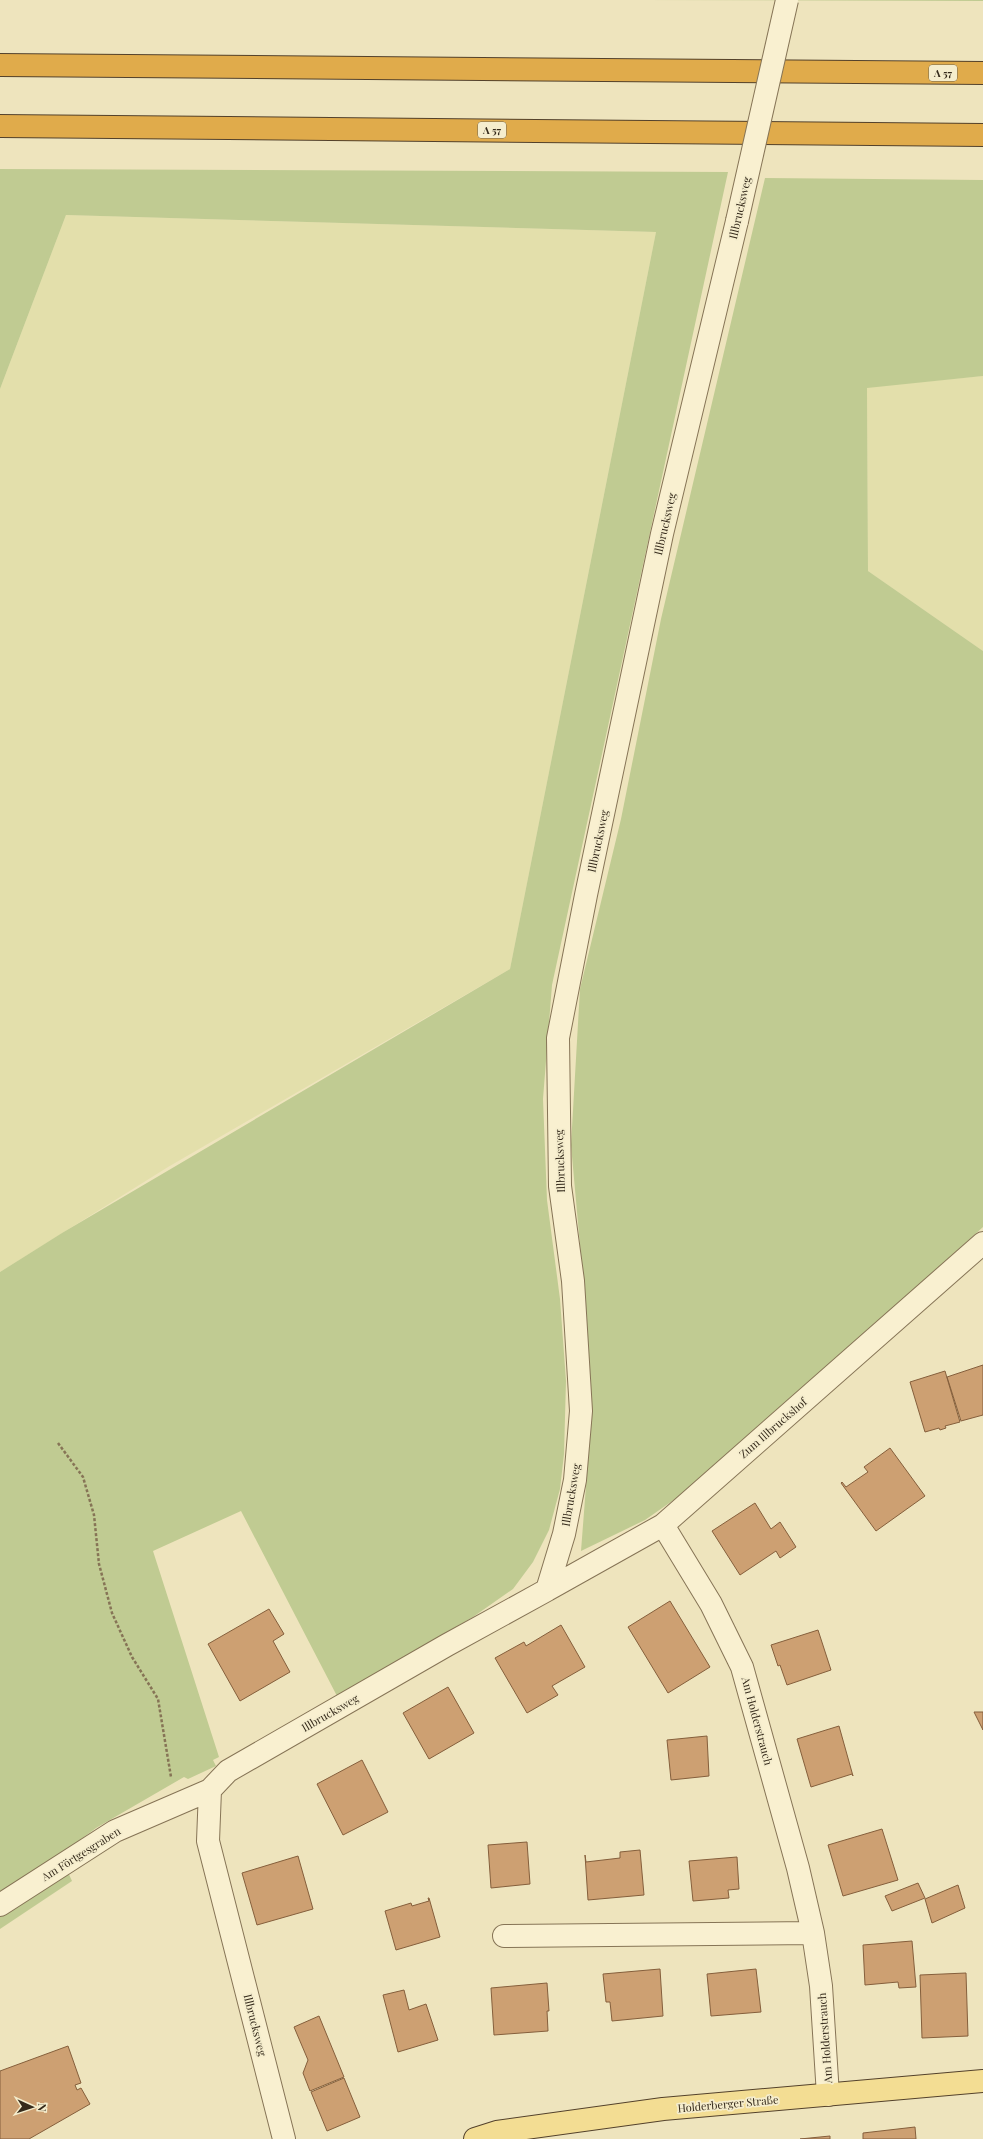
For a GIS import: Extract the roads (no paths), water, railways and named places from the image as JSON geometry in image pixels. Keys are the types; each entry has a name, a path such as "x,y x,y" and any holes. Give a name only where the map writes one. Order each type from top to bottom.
{"highway":[{"name":"A 57","path":"0,65 983,73"},
{"name":"A 57","path":"0,126 983,135"}],"main road":[{"name":"Holderberger Straße","path":"475,2139 497,2132 663,2109 983,2081"}],"street":[{"name":"Illbrucksweg","path":"284,2139 208,1841 210,1790 228,1771 448,1644 547,1590 564,1534 576,1480 581,1411 573,1281 560,1186 558,1038 586,895 662,534 737,221 787,0"},
{"name":"Zum Illbruckshof","path":"547,1590 663,1525 983,1243"},
{"name":"Am Holderstrauch","path":"663,1525 711,1604 742,1667 798,1868 813,1933 821,1986 828,2095"},
{"name":"Am Förtgesgraben","path":"0,1905 116,1831 210,1790"},
{"path":"504,1936 813,1933"}]}
